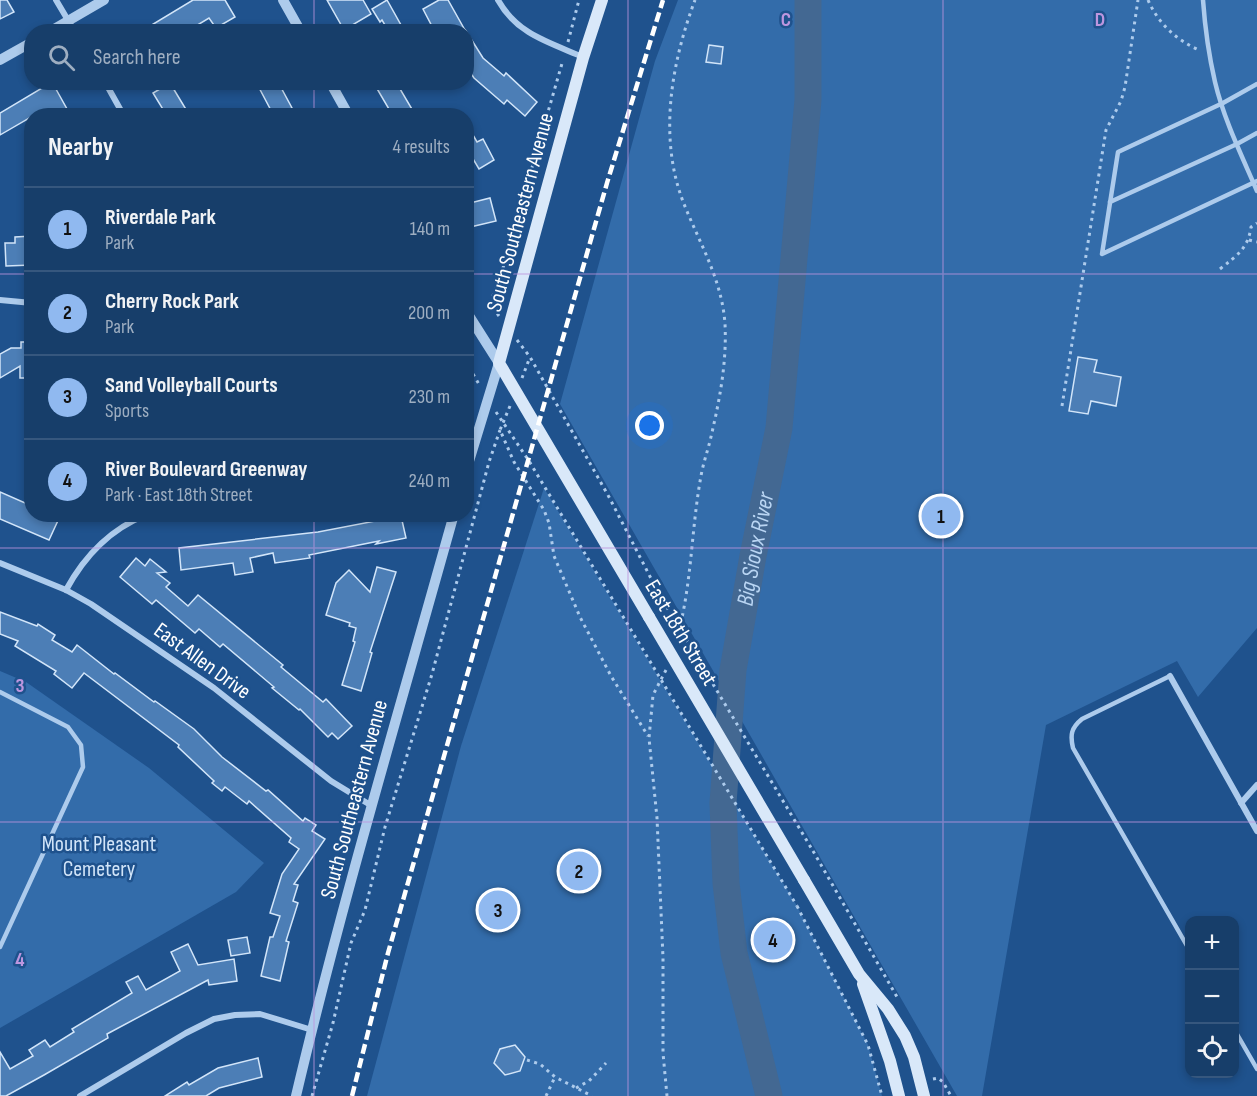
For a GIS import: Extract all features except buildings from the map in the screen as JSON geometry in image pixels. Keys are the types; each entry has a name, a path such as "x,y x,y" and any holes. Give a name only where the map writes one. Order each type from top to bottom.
{"main road":[{"name":"South Southeastern Avenue","path":"499,363 583,58 602,0"},
{"name":"East 18th Street","path":"499,363 860,974"},
{"path":"860,974 890,1061 899,1096"},
{"path":"860,974 888,1009 905,1036 914,1057 924,1096"}],"street":[{"path":"56,0 70,24"},
{"path":"63,24 104,0"},
{"path":"283,0 296,24"},
{"path":"498,0 512,21 530,33 583,58"},
{"path":"0,60 24,46"},
{"path":"109,90 120,108"},
{"path":"334,90 345,108"},
{"path":"0,300 24,302"},
{"name":"East 18th Street","path":"474,324 499,363"},
{"name":"South Southeastern Avenue","path":"474,445 499,363"},
{"path":"66,590 78,568 101,542 129,522"},
{"name":"South Southeastern Avenue","path":"296,1096 372,807 452,522"},
{"name":"East Allen Drive","path":"0,563 66,590 91,604 214,688 331,781 372,807"},
{"path":"1170,676 1257,831"},
{"path":"1241,803 1257,785"},
{"path":"80,1096 186,1033 214,1019 260,1014 312,1030"}],"lane":[{"path":"1203,0 1216,84 1237,144 1257,191"},
{"path":"1255,182 1102,254 1118,152 1257,84"},
{"path":"1110,202 1257,133"},
{"path":"1170,676 1082,719 1074,725 1071,739 1073,748 1185,942"},
{"path":"0,692 68,727 81,745 83,767 0,947"},
{"path":"1239,1038 1257,1069"}],"path":[{"path":"579,0 557,85 490,304 530,357 549,389 609,497 659,594 813,851 901,1005"},
{"path":"675,645 684,611 691,568 693,521 701,474 717,413 725,324 717,280 679,190 672,158 670,116 674,72 695,0"},
{"path":"1062,406 1106,130 1121,101 1125,87 1138,0"},
{"path":"1148,0 1162,24 1171,32 1187,45 1210,55"},
{"path":"1220,268 1245,248 1251,227 1257,223"},
{"path":"1249,240 1257,242"},
{"path":"474,518 500,430 516,392"},
{"path":"488,400 529,461 796,906 868,1045 882,1096"},
{"path":"500,430 514,462 544,510 554,556 580,616 611,676 649,738"},
{"path":"312,1096 333,1023 351,943 365,910 385,827 432,674 473,522"},
{"path":"667,1096 663,1053 663,958 657,818 649,738 654,695 668,663"},
{"path":"527,1060 540,1064 555,1077 592,1096"},
{"path":"576,1088 589,1081 606,1063"},
{"path":"930,1070 935,1087"},
{"path":"546,1096 555,1077"},
{"path":"933,1079 938,1078 943,1082 951,1096"}],"green space":[{"path":"678,0 1257,0 1257,628 1198,697 1177,661 1046,725 982,1096 957,1096 560,404 655,61"},
{"path":"544,488 797,906 868,1045 882,1096 367,1096 461,746"},
{"name":"Mount Pleasant Cemetery","path":"0,671 26,682 149,768 264,863 236,892 0,1028"}],"waterway":[{"name":"Big Sioux River","path":"769,1096 734,953 726,883 723,803 733,670 779,428 808,100 808,0"}],"railway":[{"path":"352,1096 388,953 607,183 663,0"}],"place":[{"name":"Riverdale Park","path":"941,516"},
{"name":"Cherry Rock Park","path":"579,871"},
{"name":"Sand Volleyball Courts","path":"498,910"},
{"name":"River Boulevard Greenway","path":"773,940"}]}
